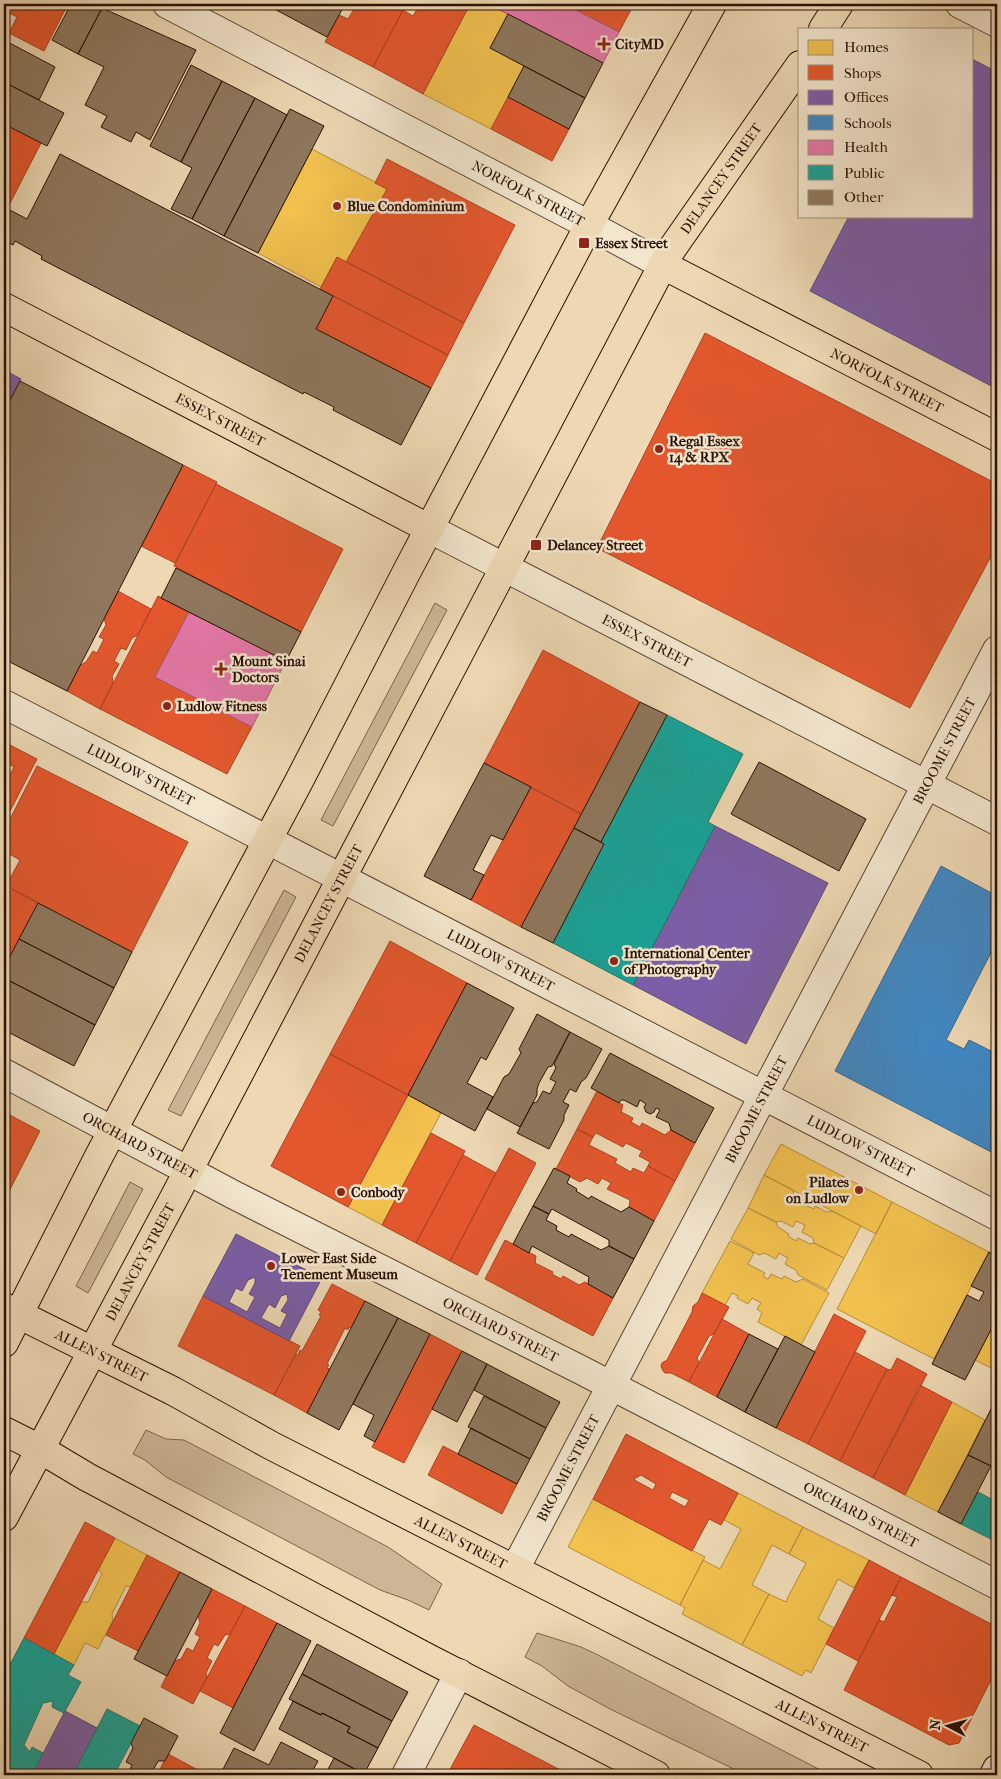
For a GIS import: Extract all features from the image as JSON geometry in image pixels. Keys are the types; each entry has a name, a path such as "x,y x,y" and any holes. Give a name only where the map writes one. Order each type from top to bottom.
{"main road":[{"path":"4,1343 11,1311 113,1131 589,225 712,4"},
{"path":"824,28 839,4"},
{"name":"DELANCEY STREET","path":"4,1517 663,265 690,222 798,68"},
{"name":"NORFOLK STREET","path":"663,265 997,437"},
{"name":"ESSEX STREET","path":"4,308 430,529"},
{"name":"ALLEN STREET","path":"11,1311 173,1391 272,1446 919,1775"},
{"path":"4,1431 459,1673 656,1775"}],"street":[{"name":"NORFOLK STREET","path":"167,4 663,265"},
{"path":"960,4 997,23"},
{"name":"ESSEX STREET","path":"430,529 997,821"},
{"name":"BROOME STREET","path":"514,1569 997,650"},
{"name":"LUDLOW STREET","path":"4,704 997,1216"},
{"name":"ORCHARD STREET","path":"4,1073 188,1170 997,1585"},
{"path":"406,1775 459,1673"},
{"path":"994,1775 997,1769"}],"shaded area":[{"path":"435,603 447,610 333,826 321,820"},
{"path":"284,890 296,897 181,1116 168,1110"},
{"path":"130,1182 143,1189 88,1293 76,1286"},
{"path":"146,1430 166,1439 184,1440 388,1547 442,1584 429,1610 380,1590 166,1477 145,1460 133,1454"},
{"path":"537,1633 581,1647 598,1655 830,1775 746,1775 610,1709 568,1686 542,1666 525,1657"}],"building: Homes":[{"path":"470,4 488,4 508,14 490,48 524,66 491,129 423,94"},
{"name":"Blue Condominium","path":"312,149 398,194 362,262 350,256 346,262 337,257 321,287 258,253"},
{"path":"408,1095 441,1113 382,1225 348,1207"},
{"path":"781,1144 892,1202 876,1234 764,1175"},
{"path":"764,1175 793,1190 794,1195 806,1202 805,1205 814,1209 815,1206 827,1212 832,1211 861,1226 844,1258 814,1243 813,1238 802,1232 805,1225 796,1221 793,1227 781,1221 776,1222 748,1208"},
{"path":"892,1202 989,1252 934,1359 837,1309"},
{"path":"748,1208 776,1222 778,1227 796,1241 798,1238 810,1244 814,1243 844,1258 827,1290 798,1275 796,1270 785,1264 788,1258 779,1253 776,1259 764,1253 759,1255 731,1239"},
{"path":"730,1241 754,1253 748,1264 765,1273 763,1276 768,1279 771,1274 782,1279 784,1276 796,1282 803,1279 829,1293 801,1345 758,1322 762,1313 757,1309 761,1303 752,1298 748,1304 732,1293 725,1305 702,1293"},
{"path":"997,1317 997,1371 975,1360"},
{"path":"952,1402 985,1420 938,1512 905,1495"},
{"path":"738,1493 803,1527 789,1554 772,1545 752,1585 769,1594 742,1645 682,1614 685,1608 680,1605 703,1560 720,1569 741,1529 724,1520"},
{"path":"593,1499 705,1557 680,1605 568,1547"},
{"path":"803,1527 869,1560 854,1588 838,1579 818,1619 834,1628 811,1673 806,1670 802,1676 742,1645 769,1594 786,1602 806,1563 789,1554"},
{"path":"115,1538 147,1555 131,1587 126,1586 112,1614 113,1620 98,1649 85,1643 74,1665 54,1654 81,1602 88,1602 102,1574 98,1569"}],"building: Shops":[{"path":"4,4 68,4 44,51 9,33 17,17 4,10"},
{"path":"357,4 396,4 395,6 403,10 373,67 325,42 339,15 348,19"},
{"path":"420,4 470,4 423,94 373,67 403,10 413,16"},
{"path":"564,4 634,4 619,32"},
{"path":"508,97 569,129 552,161 491,129"},
{"path":"11,127 41,143 7,209 4,207 4,141"},
{"path":"387,159 515,225 464,323 346,262 387,189 375,183"},
{"path":"337,257 464,323 448,355 320,289"},
{"path":"333,296 448,355 431,388 316,329"},
{"path":"705,333 997,484 997,545 910,708 597,548"},
{"path":"183,465 217,482 175,563 141,546"},
{"path":"216,484 343,549 301,632 174,566"},
{"path":"118,591 151,609 138,635 132,638 126,650 121,648 114,661 119,664 112,676 113,683 100,709 67,691 79,666 86,662 93,651 97,653 104,639 99,637 106,625 104,618"},
{"path":"158,596 189,612 155,677 252,727 227,774 100,709"},
{"path":"543,650 640,702 581,814 484,763"},
{"path":"4,742 37,759 9,813 4,810 4,786 14,767 7,763 4,770"},
{"path":"37,766 188,842 132,952 6,886 20,860 4,851 4,831"},
{"path":"531,787 581,814 521,927 471,900"},
{"path":"12,889 38,903 4,968 4,904"},
{"path":"390,941 467,983 408,1095 330,1054"},
{"path":"330,1054 408,1095 348,1207 271,1166"},
{"path":"597,1091 623,1105 621,1112 633,1118 631,1122 640,1127 642,1123 665,1135 671,1130 695,1143 675,1181 648,1166 650,1162 639,1156 642,1151 626,1143 623,1147 596,1133 593,1137 577,1129"},
{"path":"4,1112 40,1131 4,1201"},
{"path":"577,1129 593,1137 589,1145 617,1159 615,1163 631,1172 633,1168 644,1173 648,1166 675,1181 654,1221 629,1207 630,1200 607,1189 611,1183 602,1178 598,1184 587,1178 580,1182 556,1169"},
{"path":"431,1133 465,1151 416,1243 382,1225"},
{"path":"509,1148 536,1163 477,1275 450,1261"},
{"path":"463,1155 496,1173 450,1261 416,1243"},
{"path":"505,1240 536,1256 535,1263 553,1272 552,1274 561,1279 563,1276 579,1285 585,1282 613,1298 593,1336 485,1279"},
{"path":"332,1284 365,1301 351,1328 349,1327 348,1330 345,1328 327,1364 329,1365 327,1368 330,1369 307,1413 274,1395 296,1354 298,1355 300,1350 302,1351 321,1316 319,1315 321,1312 318,1310"},
{"path":"702,1293 729,1307 714,1334 709,1336 697,1358 699,1363 689,1382 671,1373 665,1373 661,1366 667,1360 692,1312 693,1306 698,1302"},
{"path":"203,1296 300,1346 274,1395 178,1346"},
{"path":"834,1314 866,1331 808,1444 776,1428"},
{"path":"722,1319 749,1334 717,1397 689,1382"},
{"path":"430,1334 462,1351 404,1463 372,1447"},
{"path":"855,1352 887,1369 840,1461 808,1444"},
{"path":"897,1358 927,1374 873,1478 840,1461 887,1369 891,1370"},
{"path":"920,1385 952,1402 905,1495 873,1478"},
{"path":"626,1434 738,1493 721,1525 709,1519 692,1551 593,1499","holes":["641,1475 656,1484 653,1490 634,1479","672,1492 689,1500 685,1507 669,1498"]},
{"path":"443,1446 517,1484 502,1514 428,1475"},
{"path":"85,1522 115,1538 54,1654 24,1638"},
{"path":"147,1555 180,1572 138,1651 106,1635"},
{"path":"869,1560 901,1577 858,1661 826,1644"},
{"path":"901,1577 997,1627 997,1668 959,1743 949,1745 844,1690 879,1620 884,1622 897,1597 892,1595"},
{"path":"212,1589 245,1606 230,1634 225,1635 218,1646 214,1644 207,1658 212,1661 206,1673 207,1677 193,1704 161,1687 174,1661 181,1659 187,1648 193,1651 200,1637 195,1634 200,1623 198,1616"},
{"path":"245,1606 277,1623 233,1708 200,1691"},
{"path":"474,1725 570,1775 447,1775"},
{"path":"168,1754 198,1770 196,1775 157,1775"}],"building: Offices":[{"path":"974,60 997,72 997,389 810,291 848,218 974,218"},
{"path":"4,370 21,379 4,410"},
{"path":"715,826 828,883 746,1044 633,985"},
{"path":"236,1234 322,1278 289,1341 203,1296","holes":["255,1277 255,1283 249,1294 255,1297 247,1312 229,1302 236,1288 242,1291 248,1280","287,1294 288,1300 281,1311 287,1314 280,1328 261,1318 269,1304 275,1308 281,1296"]},
{"path":"65,1711 97,1728 73,1775 32,1775"}],"building: Schools":[{"path":"941,866 997,896 997,941 946,1040 964,1049 969,1040 997,1054 997,1155 835,1071"}],"building: Health":[{"path":"488,4 564,4 619,32 603,63"},
{"name":"Mount Sinai Doctors","path":"189,612 286,661 252,727 155,677"}],"building: Public":[{"path":"667,715 743,754 708,822 715,826 633,985 553,943 604,844 601,842"},
{"path":"978,1492 997,1502 997,1542 961,1524"},
{"path":"24,1638 74,1665 68,1675 81,1682 64,1713 52,1707 53,1701 43,1703 24,1745 30,1752 32,1747 43,1753 32,1775 14,1775 4,1770 4,1676"},
{"path":"107,1709 140,1726 114,1775 73,1775"}],"building: Other":[{"path":"71,4 94,4 102,8 78,54 52,40"},
{"path":"265,4 345,4 327,37"},
{"path":"102,8 196,50 150,140 136,132 131,142 101,127 107,116 85,105 104,67 78,54"},
{"path":"508,14 603,63 585,98 490,48"},
{"path":"4,40 55,67 39,100 4,82"},
{"path":"191,65 222,81 181,162 150,146"},
{"path":"524,66 585,98 569,129 508,97"},
{"path":"222,81 255,98 192,219 171,209 192,168 181,162"},
{"path":"4,82 64,113 47,146 4,124"},
{"path":"255,98 287,115 224,236 192,219"},
{"path":"290,109 324,126 258,253 224,236"},
{"path":"60,154 333,296 316,329 431,388 401,445 333,410 334,407 304,392 303,394 41,259 42,256 15,241 13,245 4,240 4,207 27,219"},
{"path":"20,381 183,465 67,691 4,659 4,412"},
{"path":"176,568 301,632 286,661 161,598"},
{"path":"640,702 667,715 601,842 574,828"},
{"path":"759,762 866,819 839,871 731,814"},
{"path":"484,763 531,787 503,840 491,835 473,870 484,875 471,900 424,876"},
{"path":"574,828 604,844 553,943 521,927"},
{"path":"38,903 132,952 114,988 19,939"},
{"path":"19,939 114,988 95,1025 4,978 4,968"},
{"path":"4,978 95,1025 74,1066 4,1030"},
{"path":"467,983 514,1008 486,1060 481,1057 467,1083 493,1097 475,1131 408,1095"},
{"path":"537,1014 570,1032 552,1066 548,1067 539,1083 537,1095 520,1127 487,1109 504,1077 509,1074 521,1053 519,1049"},
{"path":"570,1032 602,1049 576,1092 570,1089 563,1102 569,1105 564,1115 564,1120 549,1149 517,1133 533,1103 537,1102 543,1091 550,1094 556,1082 550,1079 556,1068 554,1064"},
{"path":"610,1053 714,1108 695,1143 671,1130 669,1123 656,1117 660,1110 656,1108 650,1114 646,1112 644,1107 646,1104 640,1100 637,1107 624,1100 621,1100 619,1103 591,1088"},
{"path":"554,1168 570,1176 567,1183 589,1199 591,1196 621,1212 629,1207 654,1221 634,1259 609,1246 609,1240 552,1209 549,1214 533,1206"},
{"path":"533,1206 549,1214 546,1220 557,1226 556,1230 569,1237 571,1234 601,1250 609,1246 634,1259 613,1298 588,1284 589,1277 532,1246 529,1253 513,1244"},
{"path":"989,1252 997,1256 997,1306 991,1318 996,1320 965,1380 932,1364 967,1295 979,1301 984,1292 971,1286"},
{"path":"365,1301 398,1318 339,1430 307,1413"},
{"path":"398,1318 430,1334 375,1442 364,1436 374,1415 353,1404"},
{"path":"749,1334 778,1349 745,1412 717,1397"},
{"path":"785,1336 815,1352 776,1428 745,1412"},
{"path":"462,1351 487,1364 457,1422 432,1409"},
{"path":"487,1364 560,1402 546,1428 474,1390"},
{"path":"484,1396 546,1428 530,1459 468,1427"},
{"path":"997,1397 997,1454 991,1466 968,1455"},
{"path":"471,1428 530,1459 517,1484 458,1454"},
{"path":"968,1455 991,1466 961,1524 938,1512"},
{"path":"180,1572 212,1589 167,1676 134,1659"},
{"path":"277,1623 311,1641 254,1751 220,1733"},
{"path":"317,1644 408,1692 392,1721 302,1674"},
{"path":"302,1674 392,1721 378,1748 347,1732 350,1727 289,1699"},
{"path":"293,1701 350,1727 347,1732 378,1748 364,1774 279,1729"},
{"path":"144,1718 178,1736 165,1761 158,1761 151,1774 147,1772 145,1775 127,1775 132,1765 126,1762 133,1748 131,1743"},
{"path":"281,1742 318,1761 313,1770 323,1775 220,1775 234,1748 269,1765"},
{"path":"334,1758 364,1774 364,1775 325,1775"}],"place":[{"name":"CityMD","path":"604,44"},
{"name":"Blue Condominium","path":"337,206"},
{"name":"Essex Street","path":"584,243"},
{"name":"Regal Essex 14 & RPX","path":"659,449"},
{"name":"Delancey Street","path":"536,545"},
{"name":"Mount Sinai Doctors","path":"221,669"},
{"name":"Ludlow Fitness","path":"167,706"},
{"name":"International Center of Photography","path":"614,961"},
{"name":"Pilates on Ludlow","path":"859,1190"},
{"name":"Conbody","path":"341,1192"},
{"name":"Lower East Side Tenement Museum","path":"271,1266"}]}
